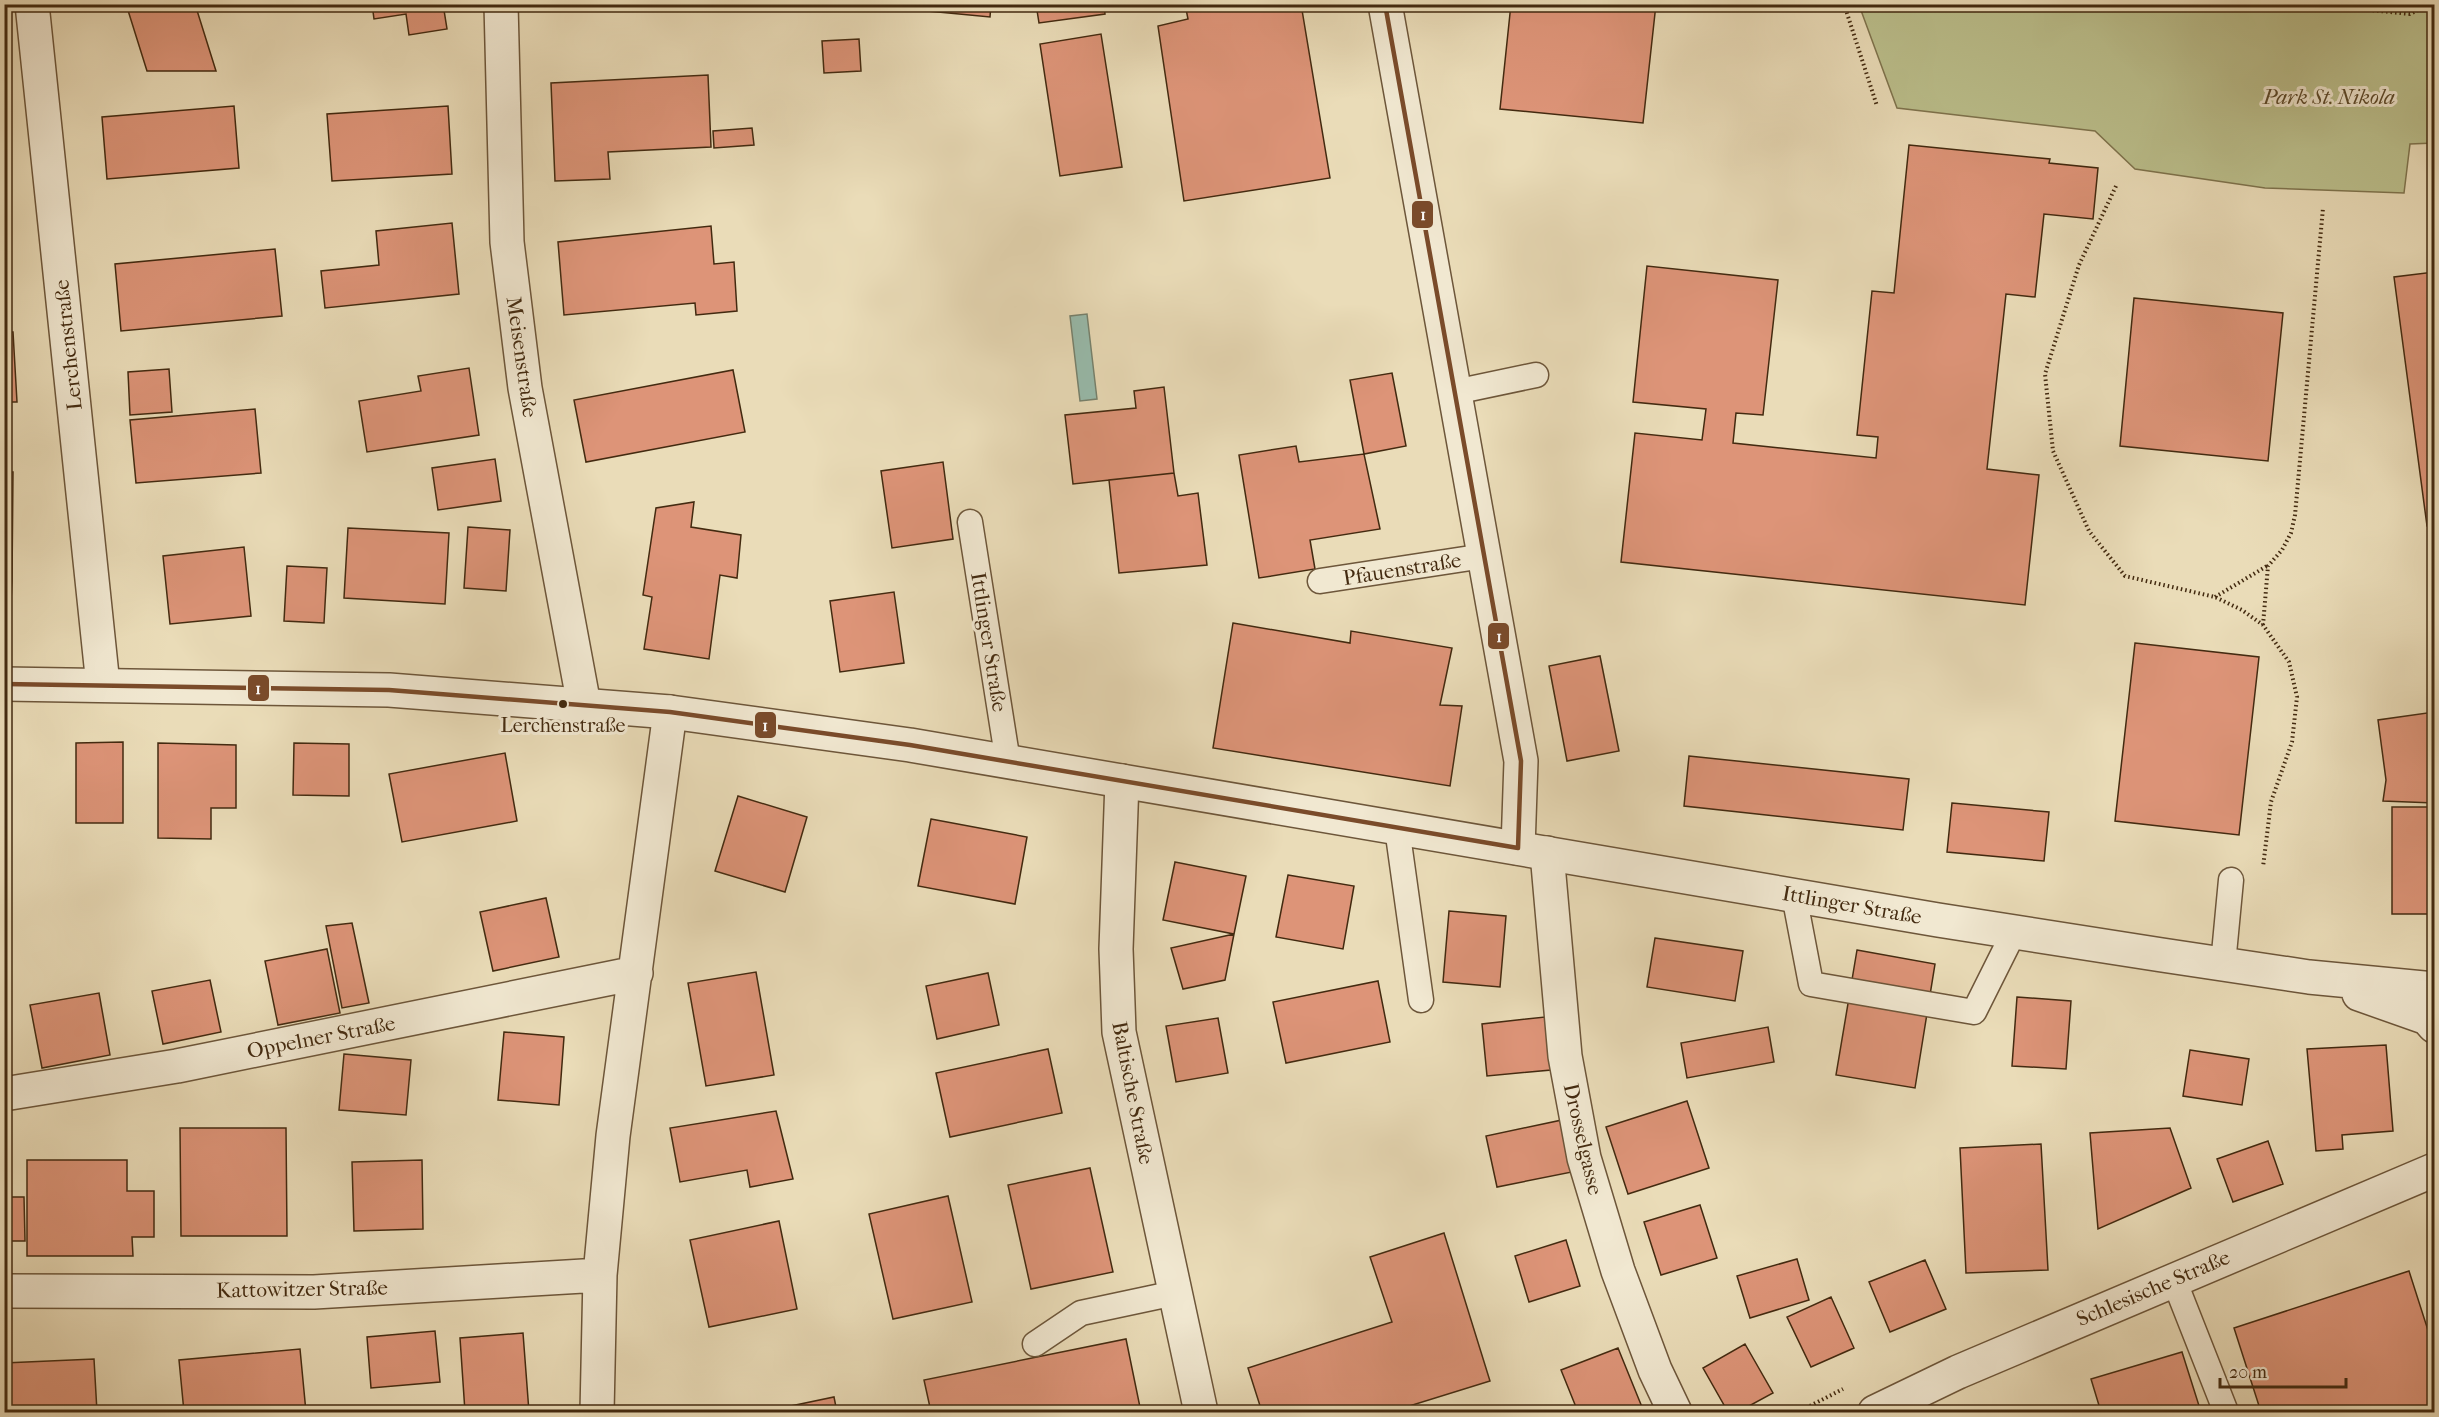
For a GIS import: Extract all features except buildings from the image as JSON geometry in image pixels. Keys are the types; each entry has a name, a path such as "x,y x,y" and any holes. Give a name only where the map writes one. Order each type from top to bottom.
{"street":[{"name":"Lerchenstraße","path":"32,4 103,685"},
{"name":"Meisenstraße","path":"501,4 507,242 525,388 584,705"},
{"name":"Pfauenstraße","path":"1385,4 1521,761 1533,851"},
{"name":"Ittlinger Straße","path":"4,684 389,690 670,712 910,745 2014,932 2309,977 2434,989"},
{"path":"597,1413 600,1275 613,1136 670,712"},
{"name":"Baltische Straße","path":"1122,782 1116,949 1119,1032 1201,1413"},
{"name":"Drosselgasse","path":"1533,851 1564,1056 1584,1158 1618,1271 1655,1370 1675,1413"},
{"name":"Oppelner Straße","path":"4,1094 177,1066 636,973"},
{"name":"Ittlinger Straße","path":"2309,977 2427,1018 2434,1026"},
{"name":"Schlesische Straße","path":"1875,1413 1958,1372 2434,1170"},
{"name":"Kattowitzer Straße","path":"4,1291 314,1292 600,1275"}],"lane":[{"path":"1455,392 1536,375"},
{"name":"Ittlinger Straße","path":"970,522 1008,762"},
{"name":"Pfauenstraße","path":"1320,581 1484,556"},
{"path":"1397,828 1421,1000"},
{"path":"2223,964 2231,880"},
{"path":"1794,895 1811,984 1974,1012 2014,932"},
{"path":"2174,1280 2226,1413"},
{"path":"1035,1344 1081,1313 1175,1293"}],"path":[{"path":"1844,4 1877,106"},
{"path":"2310,4 2410,14 2430,4"},
{"path":"2116,186 2079,265 2045,374 2053,451 2089,531 2125,576 2215,597 2242,610 2263,625 2289,662 2297,697 2292,742 2271,802 2262,870"},
{"path":"2215,597 2268,566 2282,550 2291,533 2295,515 2323,208"},
{"path":"2263,625 2268,566"}],"green space":[{"name":"Park St. Nikola","path":"1859,5 2434,5 2434,143 2410,144 2404,193 2265,188 2135,169 2095,131 1897,108"}],"shaded area":[{"path":"1087,314 1097,399 1080,401 1070,316"}],"transit line":[{"name":"1","path":"1385,4 1521,761 1518,848"},
{"name":"1","path":"4,684 389,690 670,712 910,745 1518,848"}],"place":[{"name":"Lerchenstraße","path":"563,704"}]}
